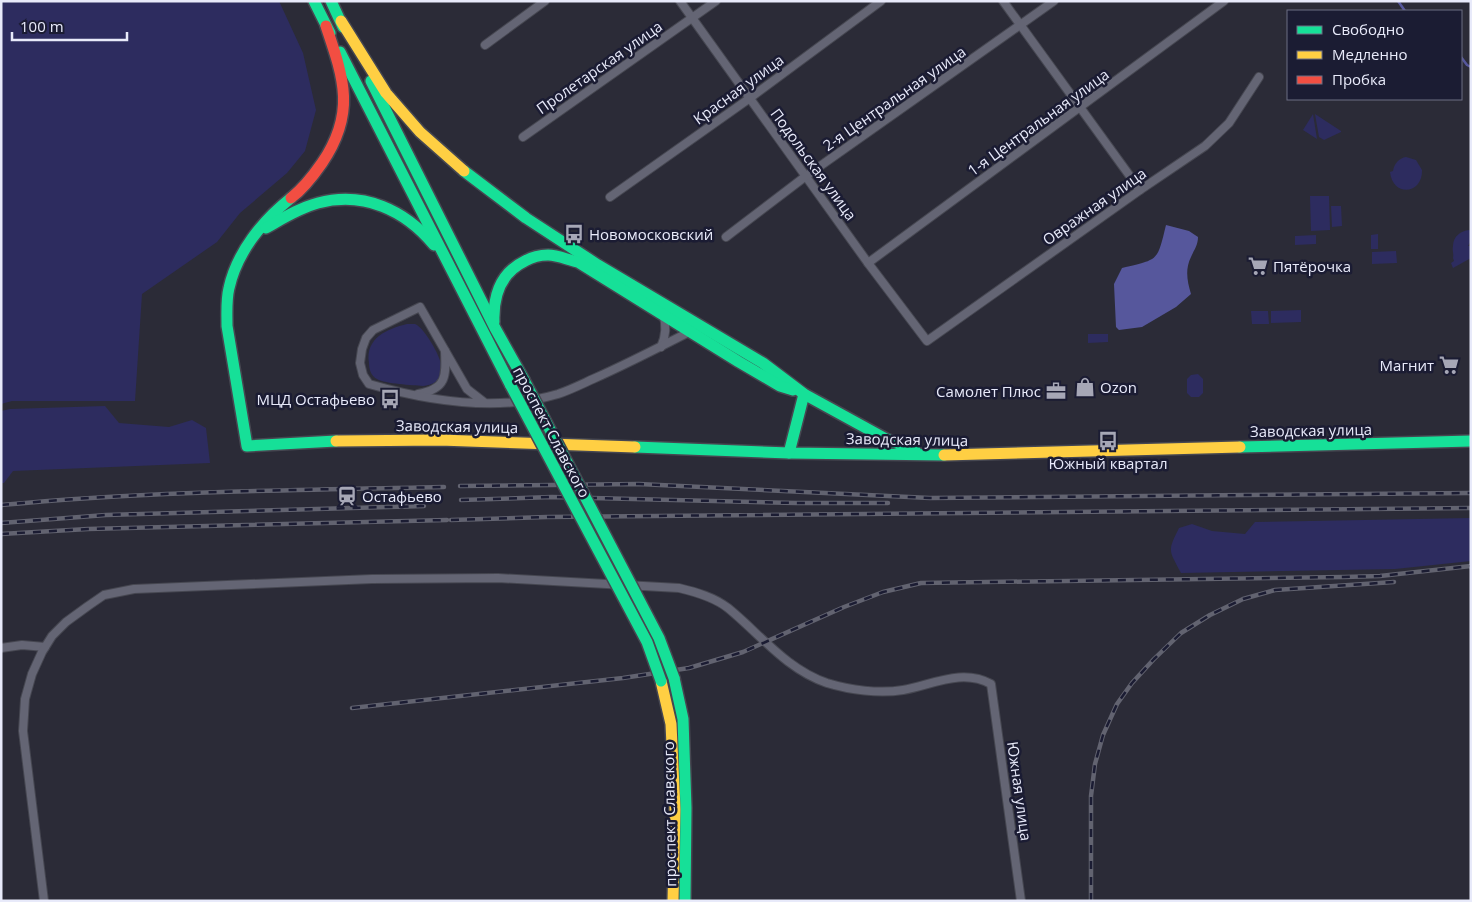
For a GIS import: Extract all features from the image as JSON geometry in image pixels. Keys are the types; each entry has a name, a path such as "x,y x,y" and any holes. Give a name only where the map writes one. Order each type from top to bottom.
{"street":[{"name":"проспект Славского","path":"314,1 511,386 647,642 661,682 671,724 675,810 673,901"},
{"name":"проспект Славского","path":"331,1 495,328 659,638 674,678 683,719 686,808 685,901"},
{"path":"485,45 545,1"},
{"name":"Подольская улица","path":"680,1 868,263 927,341"},
{"name":"Пролетарская улица","path":"523,137 716,1"},
{"name":"Красная улица","path":"610,196 750,98 881,1"},
{"path":"1003,1 1140,190"},
{"name":"2-я Центральная улица","path":"726,237 806,176 1054,1"},
{"name":"1-я Центральная улица","path":"868,263 1080,109 1224,1"},
{"path":"340,21 386,93 420,132 464,171 526,218 696,328"},
{"path":"258,232 284,204 304,188 333,148 341,127 344,103 342,79 326,26"},
{"name":"Овражная улица","path":"927,341 1140,190 1200,150 1216,137 1236,114 1259,77"},
{"path":"258,232 304,208 325,201 350,199 370,202 400,214 419,228 444,256"},
{"name":"Заводская улица","path":"258,232 234,267 226,298 227,326 247,446 343,441 482,440 789,453 942,455 1471,441"},
{"path":"495,328 493,308 496,294 505,275 517,264 534,257 543,255 558,256 578,262 663,314 696,328 763,363 804,394 897,444 942,455"},
{"path":"485,403 467,389 420,307 372,330 366,338 360,363 363,375 369,384 440,399 485,403 514,402 559,393 605,374 696,328"},
{"path":"661,347 666,333 666,322 663,314"},
{"path":"414,394 432,390 441,384 445,377 445,351"},
{"path":"789,453 804,394"},
{"name":"Южная улица","path":"45,647 52,636 66,622 88,606 104,596 134,589 372,579 480,578 679,588 706,596 727,607 775,652 804,671 827,682 879,691 902,690 933,681 966,676 982,679 991,684 1021,901"},
{"path":"1,648 22,645 45,647 32,674 25,699 23,731 44,901"}],"shaded area":[{"path":"1,1 279,1 303,53 316,110 305,151 287,173 240,213 217,242 142,294 135,401 12,401 1,404"},
{"path":"1313,114 1317,139 1303,130"},
{"path":"1315,114 1341,132 1324,140 1319,137"},
{"path":"1406,157 1416,160 1422,170 1418,184 1408,190 1396,186 1390,172 1393,171 1399,160"},
{"path":"1310,196 1329,196 1330,230 1311,231"},
{"path":"1331,206 1341,206 1342,226 1332,227"},
{"path":"1166,225 1189,231 1198,237 1197,245 1187,271 1191,294 1176,307 1142,327 1119,330 1116,327 1114,284 1122,268 1143,263 1154,257 1161,246"},
{"path":"1471,231 1471,241 1468,246 1471,246 1471,258 1453,268 1451,263 1454,261 1454,239 1460,233"},
{"path":"1378,234 1378,249 1371,249 1371,235"},
{"path":"1316,235 1316,244 1295,245 1295,236"},
{"path":"1396,251 1397,263 1372,264 1372,252"},
{"path":"1301,310 1301,322 1271,323 1271,311"},
{"path":"1251,311 1268,311 1269,324 1252,324"},
{"path":"407,324 415,324 424,331 440,359 442,374 438,380 430,385 423,386 381,381 375,378 371,372 369,354 370,347 374,341 385,332"},
{"path":"1088,334 1108,334 1108,342 1088,343"},
{"path":"1198,374 1203,379 1203,393 1199,397 1191,397 1187,393 1187,379 1191,375"},
{"path":"105,406 119,423 169,427 192,420 206,428 210,463 13,471 4,483 1,483 1,411 10,409"},
{"path":"1471,518 1471,561 1395,569 1181,573 1171,551 1179,528 1192,524 1212,531 1245,534 1255,522"}],"waterway":[{"path":"1398,1 1404,10"},
{"path":"1462,58 1471,67"}],"railway":[{"path":"460,486 639,484 930,498 1471,493"},
{"path":"1,505 167,494 444,487"},
{"path":"461,500 552,497 796,503 888,503"},
{"path":"1,523 106,515 424,506"},
{"path":"451,520 547,517 1471,508"},
{"path":"1,534 88,529 447,520"},
{"path":"352,708 623,678 689,668 743,652 844,607 883,592 921,583 1380,576 1471,566"},
{"path":"1091,901 1091,796 1095,764 1103,735 1117,704 1132,683 1154,659 1181,633 1210,615 1243,599 1275,590 1394,582"}],"traffic: fast":[{"path":"314,1 330,33"},
{"path":"331,1 343,27"},
{"path":"340,52 511,386"},
{"path":"371,81 495,328 524,380"},
{"path":"464,171 526,218 598,265 763,363 804,394 886,439 915,450"},
{"path":"291,198 271,216 252,238 238,262 228,293 227,326 247,446 336,441"},
{"path":"266,228 311,205 335,200 351,200 382,206 397,213 423,233 434,245"},
{"path":"494,322 497,294 509,272 533,257 556,256 578,262 739,362 780,386 793,390"},
{"path":"524,380 659,638 674,678"},
{"path":"511,386 647,642 661,681"},
{"path":"789,453 804,394"},
{"path":"1240,447 1471,441"},
{"path":"635,447 789,453 944,455"},
{"path":"674,678 683,719 686,808 685,901"}],"traffic: slow":[{"path":"341,21 386,93 420,132 464,171"},
{"path":"336,441 440,440 635,447"},
{"path":"944,455 1240,447"},
{"path":"661,681 671,724 675,809 673,901"}],"traffic: jam":[{"path":"291,198 308,182 322,163 333,145 340,128 344,96 342,79 326,26"}],"place":[{"name":"Новомосковский","path":"574,234"},
{"name":"Пятёрочка","path":"1258,266"},
{"name":"Магнит","path":"1449,365"},
{"name":"Ozon","path":"1085,387"},
{"name":"Самолет Плюс","path":"1056,391"},
{"name":"МЦД Остафьево","path":"390,399"},
{"name":"Южный квартал","path":"1108,441"},
{"name":"Остафьево","path":"347,496"}]}
